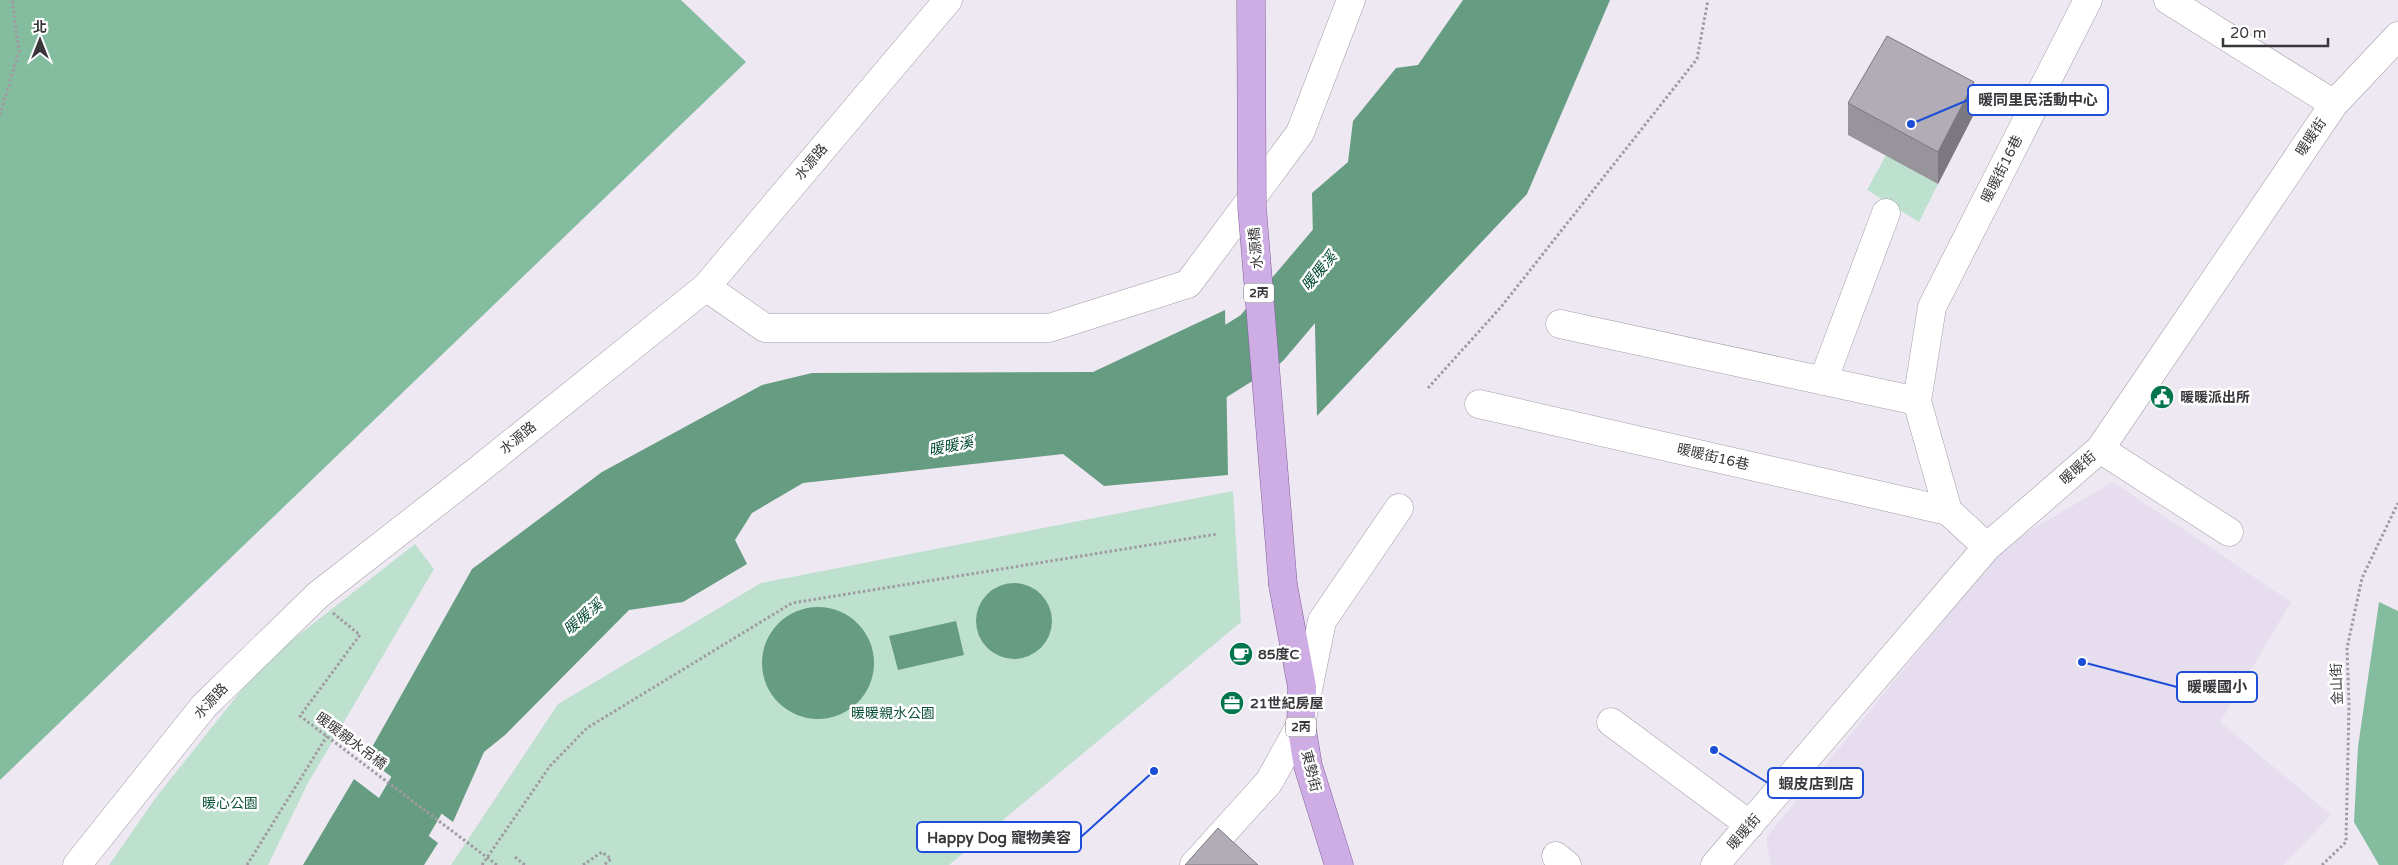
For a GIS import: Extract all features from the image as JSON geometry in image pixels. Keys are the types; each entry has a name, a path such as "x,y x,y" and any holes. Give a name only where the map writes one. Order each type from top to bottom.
{"main road":[{"name":"水源橋","path":"1251,0 1252,207 1283,585"},
{"name":"東勢街","path":"1283,585 1302,687 1301,724 1308,766 1339,865"}],"street":[{"name":"水源路","path":"77,865 204,706 318,595 477,471 706,286 948,0"},
{"path":"706,286 765,328 1049,328 1188,284 1300,133 1351,0"},
{"name":"暖暖街16巷","path":"1948,511 1917,401 1932,307 2088,0"},
{"path":"2168,0 2334,104"},
{"name":"暖暖街","path":"1715,865 1987,547 2100,449 2334,104 2398,36"},
{"path":"1823,381 1886,213"},
{"path":"1560,324 1917,401"},
{"name":"暖暖街16巷","path":"1478,404 1948,511 1987,547"},
{"path":"2100,449 2229,532"},
{"path":"1194,865 1269,782 1301,724 1322,621 1400,508"},
{"path":"1611,722 1750,825"}],"path":[{"path":"0,115 19,52 12,0"},
{"path":"1428,388 1501,307 1697,59 1708,0"},
{"name":"金山街","path":"2322,865 2346,842 2349,639 2362,578 2398,503"},
{"path":"482,865 550,766 588,728 792,603 1216,534"},
{"name":"暖暖親水吊橋","path":"333,613 360,635 300,716 497,865"},
{"path":"247,865 327,736"},
{"path":"583,865 602,852 611,859 604,865"},
{"path":"515,858 525,865"}],"shaded area":[{"path":"0,0 681,0 746,62 0,780"},
{"path":"2113,482 2291,602 2220,722 2331,815 2283,865 1771,865 1766,838 2005,545"},
{"path":"2379,602 2398,611 2398,865 2379,865 2354,822 2358,747"}],"green space":[{"path":"1886,155 1938,184 1919,222 1867,190"},
{"name":"暖暖親水公園","path":"1233,491 1241,622 949,865 451,865 558,704 761,583"},
{"name":"暖心公園","path":"415,544 434,569 308,783 268,865 109,865 157,796 264,662"}],"water":[{"path":"1463,0 1610,0 1527,194 1317,416 1312,193 1348,162 1353,121 1396,68 1418,65"},
{"path":"1225,310 1228,475 1104,486 1063,454 803,483 752,513 735,540 747,564 683,602 629,610 505,735 484,752 453,822 366,758 472,569 602,472 762,385 812,373 1093,372"},
{"path":"1022,583 1035,589 1046,600 1052,613 1050,636 1035,653 1022,659 1006,659 993,653 978,636 976,613 982,600 999,585"},
{"path":"818,607 839,611 858,623 870,642 874,663 870,684 858,703 839,715 818,719 797,715 778,703 766,684 762,663 766,642 778,623 797,611"},
{"path":"956,621 964,655 898,670 889,636"},
{"path":"354,779 438,843 424,865 303,865"}],"building":[{"path":"1887,36 1974,82 1938,152 1848,103"},
{"path":"1218,828 1258,865 1185,865"}],"waterway":[{"name":"暖暖溪","path":"1148,399 1202,376 1261,339 1370,210"},
{"name":"暖暖溪","path":"376,865 460,720"}],"place":[{"name":"暖同里民活動中心","path":"1911,124"},
{"name":"暖暖派出所","path":"2162,397"},
{"name":"85度C","path":"1241,654"},
{"name":"暖暖國小","path":"2082,662"},
{"name":"21世紀房屋","path":"1232,703"},
{"name":"蝦皮店到店","path":"1714,750"},
{"name":"Happy Dog 寵物美容","path":"1154,771"}]}
